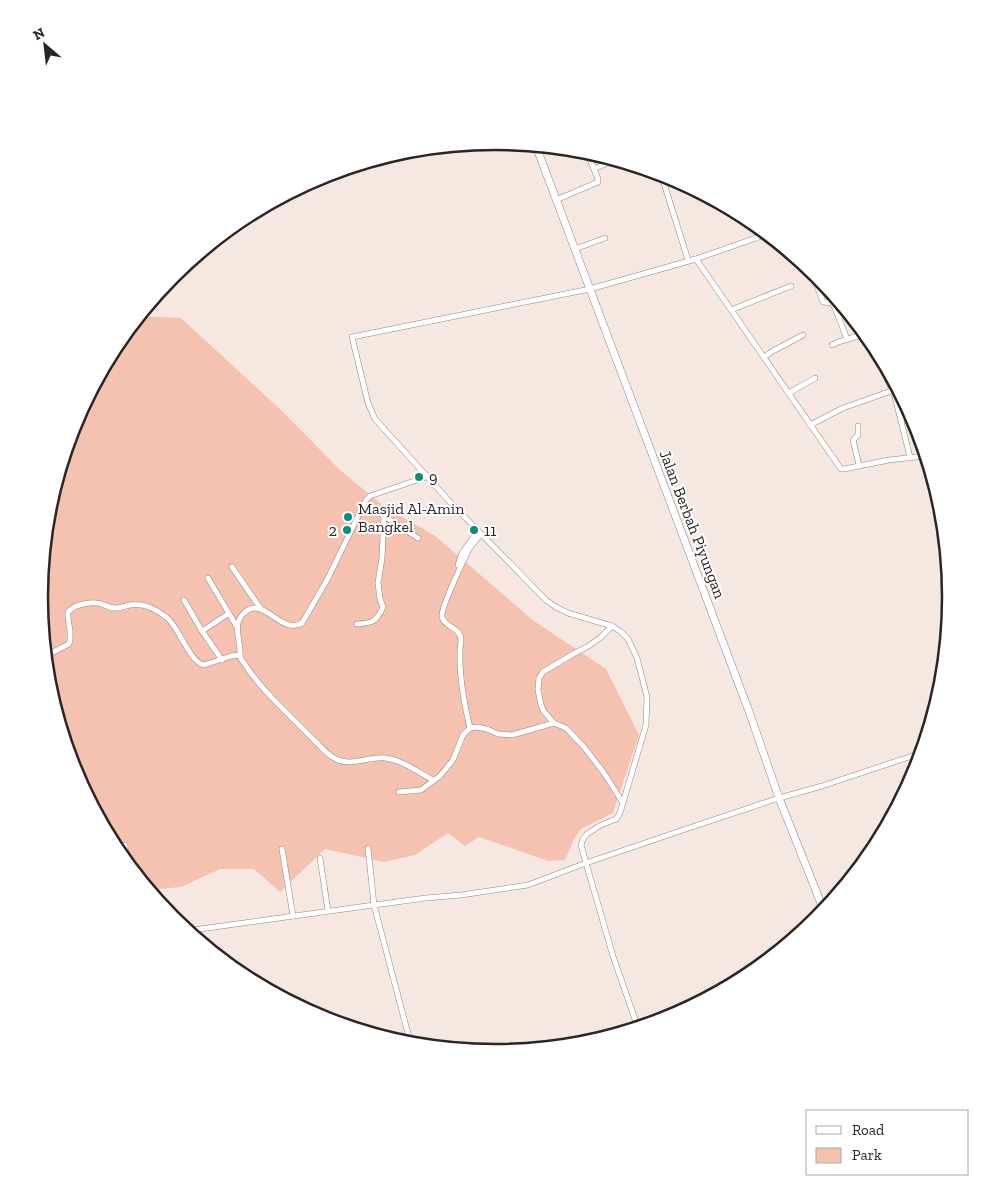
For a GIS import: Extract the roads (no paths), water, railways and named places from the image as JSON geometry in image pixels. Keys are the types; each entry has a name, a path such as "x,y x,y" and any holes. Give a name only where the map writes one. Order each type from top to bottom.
{"street":[{"name":"Jalan Berbah Piyungan","path":"538,152 750,714 779,798 821,903"},
{"path":"556,200 598,182 591,161"},
{"path":"594,169 604,164"},
{"path":"664,184 688,260"},
{"path":"636,1022 613,956 581,845 586,834 616,819 620,812 646,725 647,697 636,658 628,639 620,631 612,626 568,613 547,601 426,476 375,419 368,404 352,337 590,289 696,259 758,237"},
{"path":"575,249 605,238"},
{"path":"696,259 841,469 919,456"},
{"path":"731,310 791,286"},
{"path":"818,289 823,302 831,303"},
{"path":"835,308 846,339"},
{"path":"764,358 803,335"},
{"path":"832,345 857,336"},
{"path":"789,394 815,378"},
{"path":"810,425 842,408 891,391"},
{"path":"899,408 910,457"},
{"path":"858,426 858,435 853,440 859,465"},
{"path":"426,476 370,496 366,500 327,580 302,623 296,626 289,626 268,612 261,609 253,609 247,610 242,614 237,627 240,655 250,674 334,758 348,762 387,758 402,762 433,780"},
{"path":"376,510 418,538"},
{"path":"357,624 367,624 374,621 383,607 378,583 384,538 384,516"},
{"path":"458,565 462,554 479,532"},
{"path":"470,728 461,675 460,634 442,617 446,602 479,532"},
{"path":"232,567 261,609"},
{"path":"208,578 237,627"},
{"path":"184,600 222,660"},
{"path":"51,653 69,644 71,639 67,617 68,612 77,606 97,603 114,608 136,604 142,605 167,617 198,663 204,665 240,655"},
{"path":"202,631 228,614"},
{"path":"612,626 594,643 543,672 539,678 538,690 544,712 554,723 566,728 584,747 604,773 622,804"},
{"path":"399,792 421,790 440,776 453,760 463,735 470,728 476,727 498,734 512,735 554,723"},
{"path":"195,930 528,885 586,863 779,798 822,786 912,756"},
{"path":"125,845 125,849"},
{"path":"368,848 374,905 409,1036"},
{"path":"282,849 293,916"},
{"path":"320,858 328,911"}],"place":[{"name":"9","path":"419,477"},
{"name":"Masjid Al-Amin Bangkel","path":"348,517"},
{"name":"2","path":"347,530"},
{"name":"11","path":"474,530"}]}
